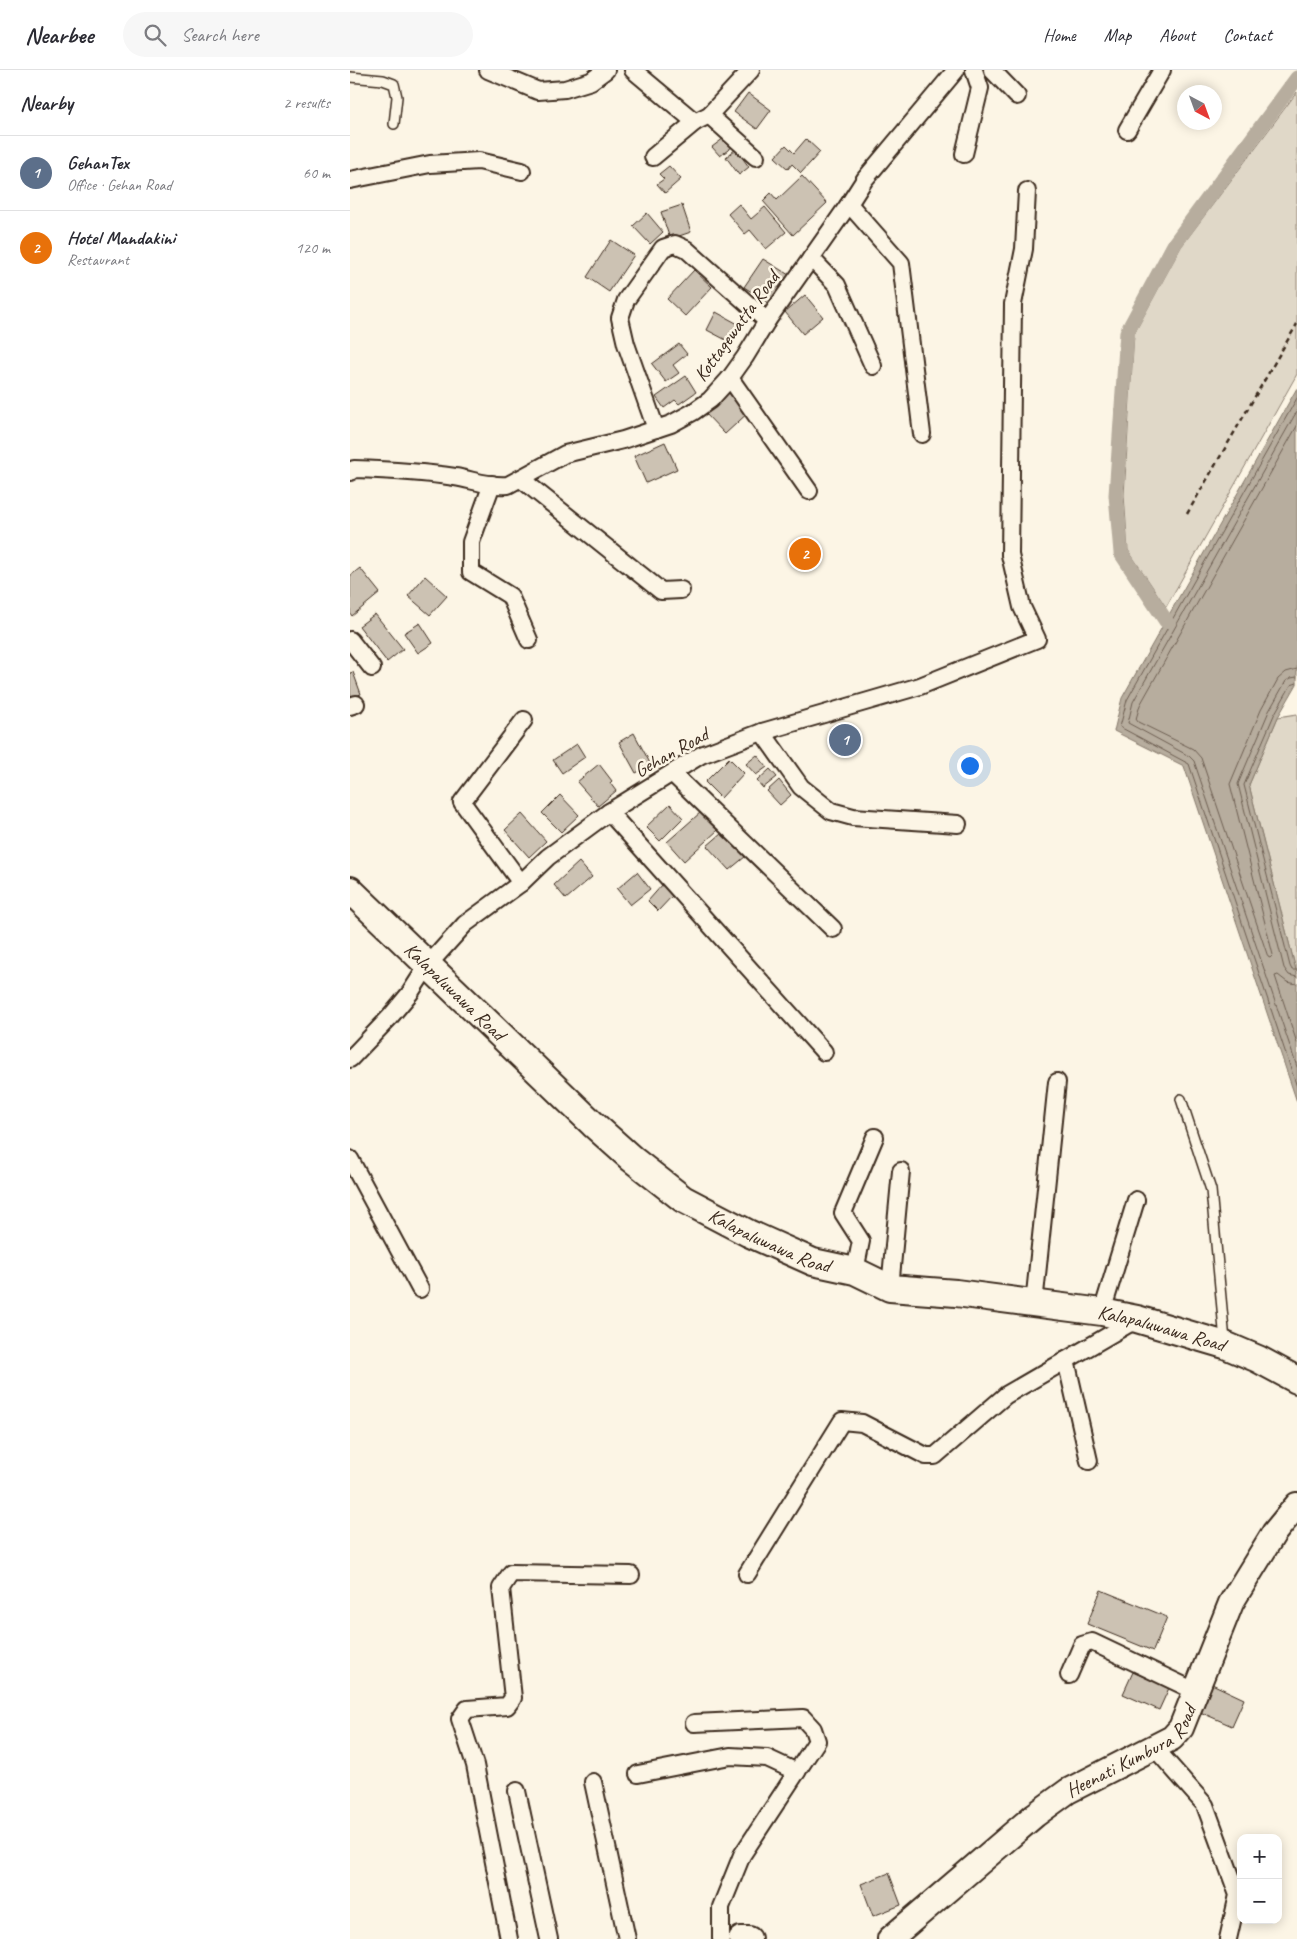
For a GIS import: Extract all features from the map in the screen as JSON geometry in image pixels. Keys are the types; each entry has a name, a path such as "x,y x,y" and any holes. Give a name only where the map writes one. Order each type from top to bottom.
{"main road":[{"name":"Kalapaluwawa Road","path":"350,890 593,1124 632,1159 683,1199 748,1233 813,1262 855,1271 890,1288 1102,1312 1137,1319 1225,1345 1258,1359 1297,1380"}],"street":[{"path":"488,70 538,91 565,89 582,84 591,81 606,70"},
{"path":"633,70 756,156"},
{"path":"653,156 702,118 751,70"},
{"name":"Kottagewatta Road","path":"350,472 354,469 373,470 455,477 498,486 508,485 564,454 623,440 656,429 693,412 710,400 730,378 767,321 849,204 864,179 956,70"},
{"path":"964,154 980,88 974,70"},
{"path":"992,70 1017,96"},
{"path":"1127,130 1162,70"},
{"path":"350,180 430,164 479,161 522,171"},
{"name":"Gehan Road","path":"350,1059 390,1017 410,993 428,965 465,924 521,883 548,856 609,812 701,755 762,732 920,686 1037,638 1022,607 1010,555 1013,304 1024,249 1027,191"},
{"path":"849,204 901,264 922,434"},
{"path":"656,429 626,344 620,318 626,300 663,248 676,244 686,249 767,321"},
{"path":"811,258 837,285 873,366"},
{"path":"730,378 809,491"},
{"path":"521,479 661,591 681,590"},
{"path":"492,484 471,542 471,572 510,596 529,640"},
{"path":"350,640 372,668"},
{"path":"521,883 462,802 524,720"},
{"path":"762,732 802,786 831,811 854,817 958,824"},
{"path":"673,774 833,929"},
{"path":"609,812 824,1052"},
{"path":"1034,1304 1057,1082"},
{"path":"855,1271 861,1242 843,1213 875,1137"},
{"path":"350,1159 420,1289"},
{"path":"890,1288 902,1171"},
{"path":"1102,1312 1136,1200"},
{"path":"747,1574 842,1420 862,1423 926,1456 935,1456 1006,1395 1137,1319"},
{"path":"1066,1360 1089,1460"},
{"name":"Heenati Kumbura Road","path":"890,1939 1061,1795 1153,1746 1172,1738 1181,1728 1231,1603 1274,1533 1297,1505"},
{"path":"509,1939 474,1765 460,1719 467,1709 507,1706 513,1698 501,1588 511,1573 631,1574"},
{"path":"1069,1675 1082,1645 1092,1642 1196,1692"},
{"path":"694,1723 803,1718 813,1729 817,1741 742,1855 720,1907 721,1939"},
{"path":"1153,1746 1205,1804 1238,1895 1228,1939"},
{"path":"638,1774 730,1756 767,1758 797,1772"},
{"path":"593,1782 627,1939"},
{"path":"517,1791 549,1939"},
{"path":"741,1939 749,1939"}],"lane":[{"path":"350,77 383,80 394,84 397,97 394,124"},
{"path":"1182,1099 1211,1190 1225,1345"}],"path":[{"path":"1187,514 1297,324"}],"shaded area":[{"path":"1297,92 1297,374 1166,607 1128,550 1124,495 1134,334 1181,247"},
{"path":"1297,714 1297,974 1249,785 1278,717"}],"water":[{"path":"1297,388 1297,684 1278,717 1249,785 1297,974 1297,1102 1184,766 1114,731 1122,698"}],"building":[{"path":"748,93 771,110 757,129 734,112"},
{"path":"724,138 732,147 720,156 712,147"},
{"path":"806,139 820,152 801,173 792,164 788,169 775,157 786,145 794,153"},
{"path":"736,149 749,167 739,175 726,157"},
{"path":"669,166 681,179 665,193 657,184 664,179 659,174"},
{"path":"802,176 827,203 793,235 763,201 771,193 777,200"},
{"path":"739,204 751,219 765,207 786,232 766,249 750,230 745,234 728,214"},
{"path":"682,205 691,232 670,239 661,212"},
{"path":"647,213 663,232 650,244 633,226"},
{"path":"611,240 634,255 609,292 587,277"},
{"path":"763,259 789,275 770,304 744,287"},
{"path":"694,270 712,287 685,316 667,299"},
{"path":"805,295 823,317 803,334 785,312"},
{"path":"716,312 738,324 728,341 707,330"},
{"path":"679,344 687,354 673,365 679,373 666,382 652,364"},
{"path":"686,376 696,392 679,404 675,400 664,408 656,397"},
{"path":"730,390 750,411 725,434 705,413"},
{"path":"665,442 677,469 646,483 634,456"},
{"path":"360,568 380,593 352,616 350,613 350,576"},
{"path":"425,576 447,596 430,615 408,596"},
{"path":"375,614 403,649 387,662 359,626"},
{"path":"420,623 433,643 418,653 404,633"},
{"path":"353,672 361,694 350,698 350,673"},
{"path":"634,733 651,765 636,773 619,742"},
{"path":"577,744 585,757 562,773 553,760"},
{"path":"757,755 767,767 756,775 746,764"},
{"path":"729,758 744,773 721,798 705,782"},
{"path":"599,764 612,781 610,783 616,791 598,806 577,782"},
{"path":"770,769 777,777 763,788 757,781"},
{"path":"779,780 791,795 780,805 767,791"},
{"path":"560,795 579,815 561,832 542,813"},
{"path":"670,804 683,818 660,841 646,827"},
{"path":"701,812 718,830 684,861 667,842"},
{"path":"522,814 546,841 529,857 505,830"},
{"path":"729,827 751,852 729,870 707,846"},
{"path":"579,862 592,877 566,899 554,885"},
{"path":"637,872 650,889 630,905 617,889"},
{"path":"663,884 674,894 658,911 648,901"},
{"path":"1101,1590 1167,1617 1153,1651 1087,1624"},
{"path":"1133,1672 1169,1688 1159,1710 1123,1694"},
{"path":"1212,1684 1244,1699 1232,1726 1200,1712"},
{"path":"889,1873 901,1905 873,1916 861,1884"}],"waterway":[{"path":"1166,621 1121,553 1116,495 1127,332 1175,243 1297,78"}],"place":[{"name":"Hotel Mandakini","path":"805,554"},
{"name":"GehanTex","path":"845,740"}]}
